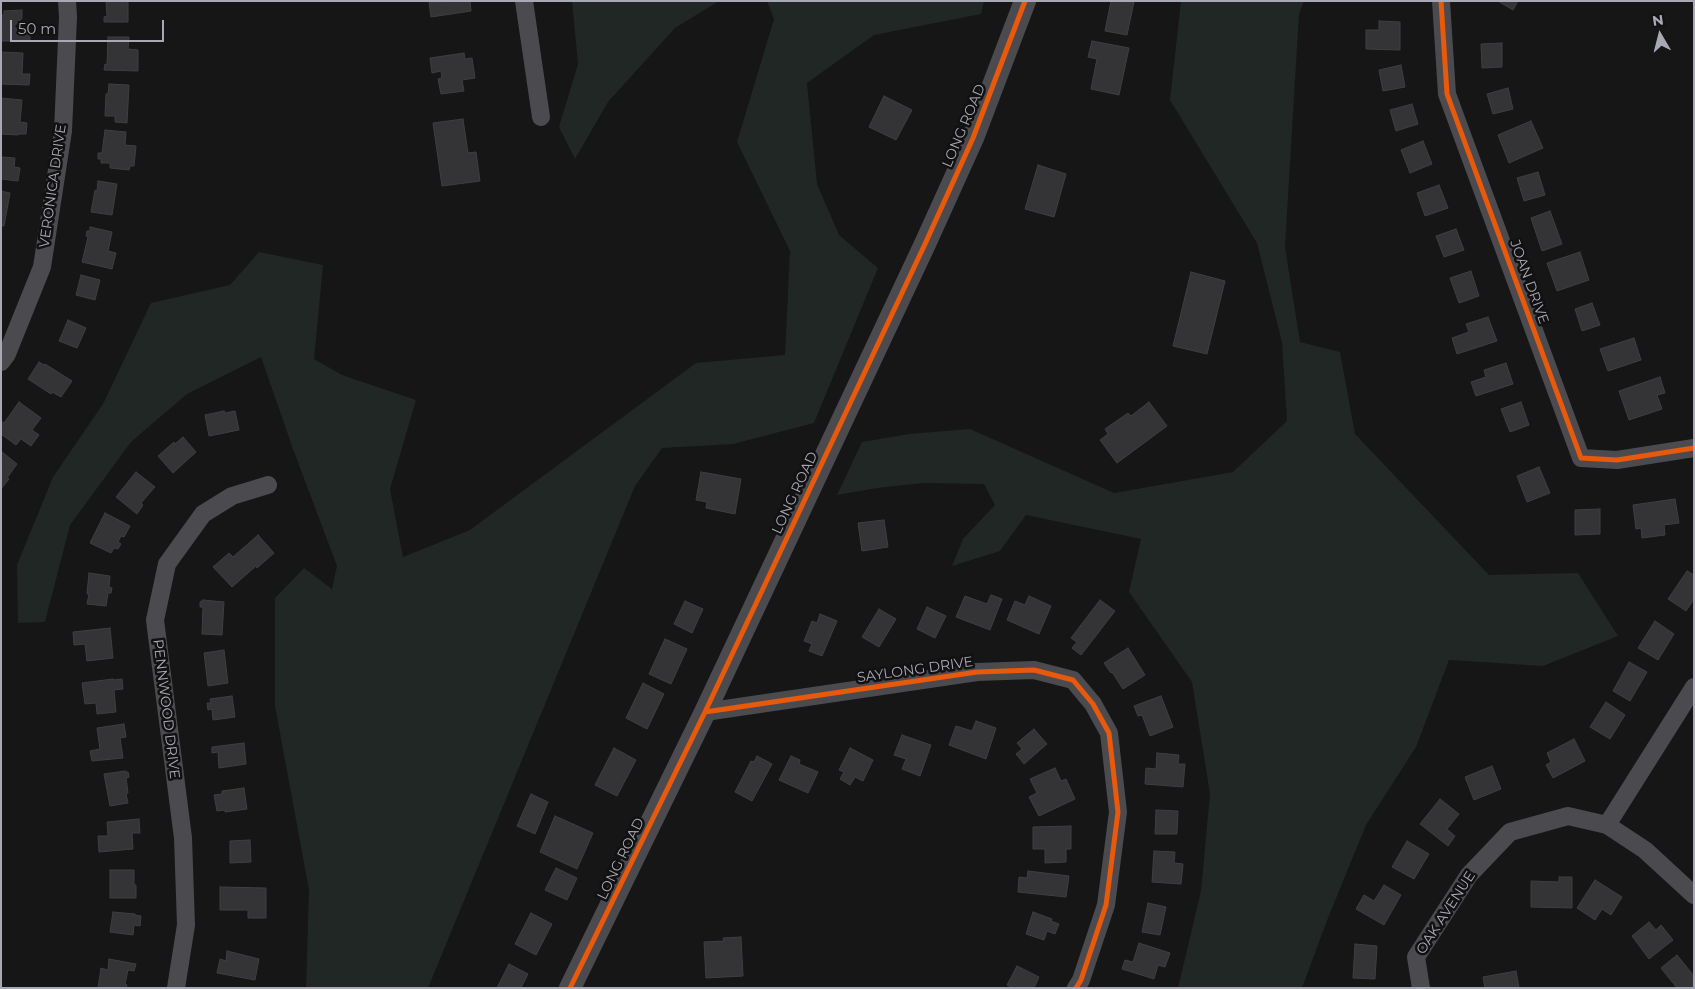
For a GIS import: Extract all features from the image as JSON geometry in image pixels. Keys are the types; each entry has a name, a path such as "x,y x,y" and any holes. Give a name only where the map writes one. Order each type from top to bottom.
{"street":[{"name":"VERONICA DRIVE","path":"1,362 7,354 42,267 63,131 68,18 67,1"},
{"path":"524,1 541,117"},
{"name":"LONG ROAD","path":"570,988 705,712 925,244 973,138 1025,1"},
{"name":"JOAN DRIVE","path":"1441,1 1447,94 1581,458 1618,460 1694,448"},
{"name":"PENNWOOD DRIVE","path":"176,988 186,925 183,838 155,620 167,564 203,514 232,496 268,485"},
{"name":"SAYLONG DRIVE","path":"705,712 977,672 1034,670 1073,680 1093,704 1109,733 1118,812 1106,905 1081,980 1076,988"},
{"path":"1694,687 1607,825 1645,850 1694,895"},
{"name":"OAK AVENUE","path":"1421,988 1416,957 1469,875 1510,832 1568,816 1607,825"}],"shaded area":[{"path":"572,1 719,1 675,28 608,102 575,159 559,127 578,64"},
{"path":"767,1 984,1 981,14 874,35 807,83 817,184 839,235 878,268 814,423 733,444 662,448 635,486 428,988 306,988 309,890 275,706 275,598 304,568 332,589 337,566 261,357 187,394 131,442 70,525 45,622 18,623 17,565 53,477 103,404 151,303 230,285 259,252 323,265 314,359 342,375 416,400 390,489 403,557 470,530 696,363 785,355 790,251 737,142 774,19"},
{"path":"1181,1 1304,1 1299,14 1285,247 1300,342 1340,352 1355,434 1489,575 1578,573 1618,636 1543,666 1449,660 1416,747 1366,825 1302,988 1178,988 1201,891 1210,794 1192,682 1129,592 1141,539 1026,515 1000,551 952,566 963,539 995,505 984,484 923,483 837,495 862,442 909,434 970,429 1114,493 1233,472 1287,421 1282,342 1257,243 1170,100"}],"building":[{"path":"106,1 128,1 128,22 104,22 104,17 107,16"},
{"path":"470,1 471,11 431,17 429,2"},
{"path":"1111,1 1134,2 1127,35 1105,31"},
{"path":"1498,1 1518,1 1513,10"},
{"path":"22,10 22,31 30,31 30,41 2,41 1,15 4,15 4,11"},
{"path":"1379,21 1400,22 1400,50 1366,49 1366,30 1379,30"},
{"path":"108,37 129,37 128,49 138,50 138,71 104,70 105,64 107,65"},
{"path":"1092,41 1129,48 1119,95 1091,89 1097,59 1088,57"},
{"path":"1502,43 1502,67 1482,68 1481,44"},
{"path":"1,52 23,53 22,74 30,74 29,85 1,84"},
{"path":"464,53 465,59 472,58 475,78 462,80 464,91 441,94 438,79 442,78 441,71 432,73 430,58"},
{"path":"1401,65 1405,87 1383,91 1379,70"},
{"path":"109,84 129,85 127,123 115,122 115,116 105,116 106,94 108,94"},
{"path":"1508,88 1513,109 1493,114 1487,94"},
{"path":"884,96 912,110 896,140 869,127"},
{"path":"1,98 22,100 20,122 27,123 26,134 1,134"},
{"path":"1412,104 1418,124 1396,131 1390,110"},
{"path":"463,119 468,153 476,152 480,181 442,186 433,123"},
{"path":"1531,121 1543,148 1509,163 1498,135"},
{"path":"105,130 126,132 125,145 136,146 134,166 130,166 129,170 110,168 110,163 101,163 101,159 98,159 98,153 102,153"},
{"path":"1423,141 1432,164 1410,173 1401,150"},
{"path":"1,157 15,158 14,167 20,168 18,181 1,179"},
{"path":"1038,165 1066,174 1054,217 1025,209"},
{"path":"1538,172 1545,195 1524,201 1517,178"},
{"path":"98,181 117,184 112,215 91,212"},
{"path":"1439,185 1448,208 1425,216 1417,193"},
{"path":"1,191 10,193 4,226 1,226"},
{"path":"1550,211 1562,244 1542,251 1531,218"},
{"path":"90,227 112,232 108,251 116,253 112,269 82,262 88,237 86,236 87,231 90,231"},
{"path":"1456,229 1464,250 1444,257 1436,236"},
{"path":"1580,252 1589,280 1557,291 1547,263"},
{"path":"1471,271 1479,296 1459,303 1450,278"},
{"path":"1191,272 1225,281 1207,354 1173,346"},
{"path":"81,275 100,280 95,300 76,295"},
{"path":"1592,303 1600,325 1582,331 1575,309"},
{"path":"1488,317 1497,341 1457,354 1452,338 1469,332 1466,324"},
{"path":"68,320 86,328 77,348 59,341"},
{"path":"1634,338 1641,360 1608,371 1600,349"},
{"path":"39,362 72,381 61,397 52,392 51,394 28,379"},
{"path":"1506,363 1513,384 1476,396 1471,382 1486,377 1484,370"},
{"path":"1660,377 1665,393 1657,395 1662,409 1629,420 1619,391"},
{"path":"19,402 41,418 32,430 39,435 31,446 21,439 16,445 1,434 1,421 4,423"},
{"path":"1149,402 1167,426 1117,463 1100,440 1108,434 1105,429 1128,413 1131,416"},
{"path":"1521,402 1529,425 1510,432 1501,409"},
{"path":"224,411 225,413 235,411 239,430 209,436 205,415"},
{"path":"183,437 196,452 173,473 158,456"},
{"path":"1,451 17,464 1,489"},
{"path":"1539,467 1550,493 1527,502 1517,476"},
{"path":"136,472 155,487 141,503 143,505 137,514 116,497"},
{"path":"701,472 741,479 735,514 706,508 707,502 696,500"},
{"path":"1675,499 1679,523 1664,525 1665,535 1642,538 1641,528 1636,529 1633,505"},
{"path":"1600,509 1600,534 1575,535 1575,510"},
{"path":"105,513 130,526 124,537 121,536 118,542 121,544 118,549 114,548 111,553 90,543"},
{"path":"884,520 888,547 862,551 858,523"},
{"path":"258,535 274,553 232,587 213,567 229,553 233,557"},
{"path":"1687,571 1694,575 1694,599 1686,611 1668,599"},
{"path":"89,573 110,576 109,587 112,588 111,593 108,593 106,606 87,604"},
{"path":"991,595 1002,599 990,630 956,617 965,596 987,604"},
{"path":"1029,596 1051,606 1039,634 1007,620 1015,601 1025,605"},
{"path":"203,600 224,602 222,635 202,634 203,607 200,607 200,602"},
{"path":"1100,600 1115,611 1081,655 1072,648 1077,642 1071,638"},
{"path":"685,601 703,609 692,633 674,624"},
{"path":"927,607 946,616 935,638 917,629"},
{"path":"879,609 896,619 879,647 862,637"},
{"path":"820,614 837,621 822,656 809,651 812,644 804,641 812,621 817,623"},
{"path":"1655,621 1674,634 1658,660 1638,648"},
{"path":"110,628 113,658 87,661 85,644 74,645 73,632"},
{"path":"665,639 687,649 671,684 649,674"},
{"path":"1128,648 1145,675 1123,689 1104,663"},
{"path":"224,650 228,683 208,686 204,653"},
{"path":"1629,662 1647,672 1630,701 1613,691"},
{"path":"122,679 123,689 114,690 116,712 97,714 96,703 85,704 82,683"},
{"path":"643,683 664,694 647,729 626,718"},
{"path":"232,696 235,717 213,720 212,709 208,710 207,703 211,703 210,699"},
{"path":"1161,696 1173,727 1150,736 1142,715 1138,716 1134,706"},
{"path":"1606,702 1625,715 1610,739 1590,727"},
{"path":"976,721 996,728 986,759 949,745 956,726 972,731"},
{"path":"124,724 126,737 120,738 123,758 92,761 90,751 100,749 97,728"},
{"path":"1034,729 1047,744 1024,764 1016,754 1022,749 1017,743"},
{"path":"902,735 931,745 920,776 902,769 906,759 894,755"},
{"path":"1574,739 1585,761 1553,778 1546,765 1551,762 1547,753"},
{"path":"244,743 246,764 219,768 218,752 212,753 212,747"},
{"path":"614,748 636,760 617,796 595,785"},
{"path":"850,748 873,760 863,781 855,777 850,785 840,779 844,772 839,770"},
{"path":"1157,753 1179,755 1178,764 1185,764 1183,787 1145,784 1146,768 1156,769"},
{"path":"757,756 772,764 752,801 735,792 751,761 754,762"},
{"path":"791,756 800,760 799,764 818,772 808,793 779,780"},
{"path":"1492,766 1501,789 1474,800 1465,777"},
{"path":"1055,768 1061,781 1066,779 1075,799 1039,816 1029,797 1037,793 1030,779"},
{"path":"128,772 129,777 126,778 128,803 110,806 104,774"},
{"path":"244,788 247,809 225,812 225,810 217,811 214,795 222,794 222,791"},
{"path":"531,794 548,802 535,834 517,826"},
{"path":"1440,799 1459,814 1447,829 1455,836 1448,846 1420,824"},
{"path":"1156,810 1178,811 1177,834 1155,834"},
{"path":"555,816 593,833 577,869 540,852"},
{"path":"139,819 140,833 132,833 133,849 99,852 98,836 108,836 107,822"},
{"path":"1071,826 1071,849 1066,849 1066,862 1045,863 1045,849 1033,849 1033,827"},
{"path":"250,840 251,862 230,863 230,841"},
{"path":"1407,841 1429,854 1414,879 1392,867"},
{"path":"1154,851 1175,852 1174,863 1183,864 1181,884 1152,882"},
{"path":"556,868 577,878 567,900 545,890"},
{"path":"110,870 134,870 136,898 110,898"},
{"path":"1028,871 1069,876 1066,897 1018,892 1019,877 1027,878"},
{"path":"1559,877 1572,877 1572,908 1531,907 1531,881 1559,882"},
{"path":"1595,880 1622,897 1611,915 1602,909 1595,920 1577,908"},
{"path":"1384,885 1401,895 1384,925 1356,909 1364,895 1374,901"},
{"path":"220,887 266,888 266,918 248,918 248,910 220,910"},
{"path":"1148,903 1166,907 1160,935 1142,932"},
{"path":"113,912 141,916 140,926 134,925 133,935 110,932"},
{"path":"1033,912 1052,919 1051,921 1059,924 1055,934 1047,931 1044,940 1026,934"},
{"path":"531,913 552,924 536,955 515,944"},
{"path":"1649,922 1656,930 1661,925 1673,940 1649,959 1632,936"},
{"path":"741,937 743,976 706,978 704,942 724,941 723,938"},
{"path":"1139,943 1170,953 1165,967 1158,965 1154,979 1122,969 1125,960 1133,962"},
{"path":"1355,944 1377,946 1375,979 1353,978"},
{"path":"227,951 259,959 255,980 217,973 220,959 226,961"},
{"path":"1677,955 1694,976 1694,988 1677,988 1661,968"},
{"path":"109,959 136,964 134,971 128,970 126,988 98,988 101,968 108,970"},
{"path":"509,964 528,974 521,988 497,988"},
{"path":"1017,966 1039,977 1034,988 1013,988 1007,985"},
{"path":"1516,971 1519,988 1485,988 1483,977"}],"cycle path":[{"path":"570,988 705,712 925,244 973,138 1025,1"},
{"path":"1441,1 1447,94 1581,458 1617,460 1694,448"},
{"path":"705,712 977,672 1034,670 1073,680 1093,704 1109,733 1118,812 1106,905 1081,980 1076,988"}]}
